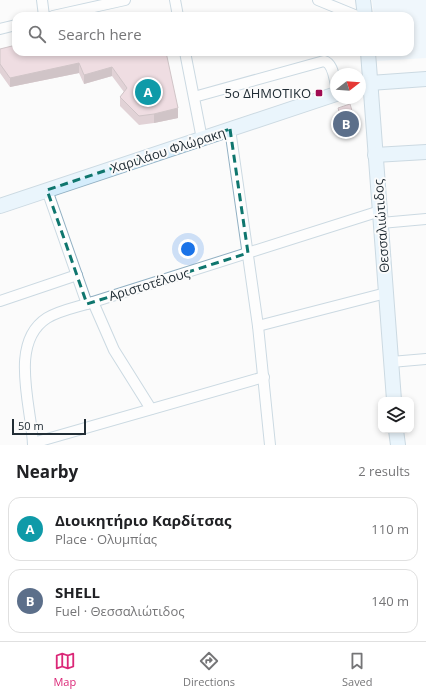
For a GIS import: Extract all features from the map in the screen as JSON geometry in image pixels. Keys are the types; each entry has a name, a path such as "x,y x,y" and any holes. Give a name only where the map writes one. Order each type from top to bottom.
{"main road":[{"path":"363,0 364,12"},
{"name":"Θεσσαλιώτιδος","path":"366,73 368,56"},
{"path":"366,84 426,79"},
{"name":"Θεσσαλιώτιδος","path":"366,90 376,155 394,397"},
{"name":"Χαριλάου Φλώρακη","path":"0,206 330,96"},
{"path":"376,155 426,152"},
{"path":"396,433 398,445"}],"street":[{"path":"42,0 44,12"},
{"path":"71,12 125,0"},
{"path":"174,0 177,12"},
{"path":"318,0 346,12"},
{"path":"0,28 12,26"},
{"path":"186,56 202,139"},
{"path":"194,97 324,60 328,61 331,68"},
{"path":"230,129 258,326 270,445"},
{"path":"47,190 77,275 90,303 114,350 151,409"},
{"name":"Αριστοτέλους","path":"34,444 25,371 25,355 28,341 34,330 47,318 248,253 380,217 426,219"},
{"path":"0,301 77,275"},
{"path":"258,326 386,293"},
{"path":"391,362 426,359"},
{"path":"34,444 264,377"}],"highlighted area":[{"path":"230,129 248,253 87,304 47,190"}],"shaded area":[{"path":"372,0 426,0 426,58 377,61 377,56 414,56 414,12 374,12"}],"building":[{"path":"12,46 12,56 167,56 178,108 139,116 120,97 127,88 112,67 84,75 79,63 10,78 0,64 0,49"},
{"path":"350,104 357,128 346,132 338,108"}],"place":[{"name":"Διοικητήριο Καρδίτσας","path":"148,92"},
{"name":"5ο ΔΗΜΟΤΙΚΟ","path":"319,93"},
{"name":"SHELL","path":"346,124"}]}
